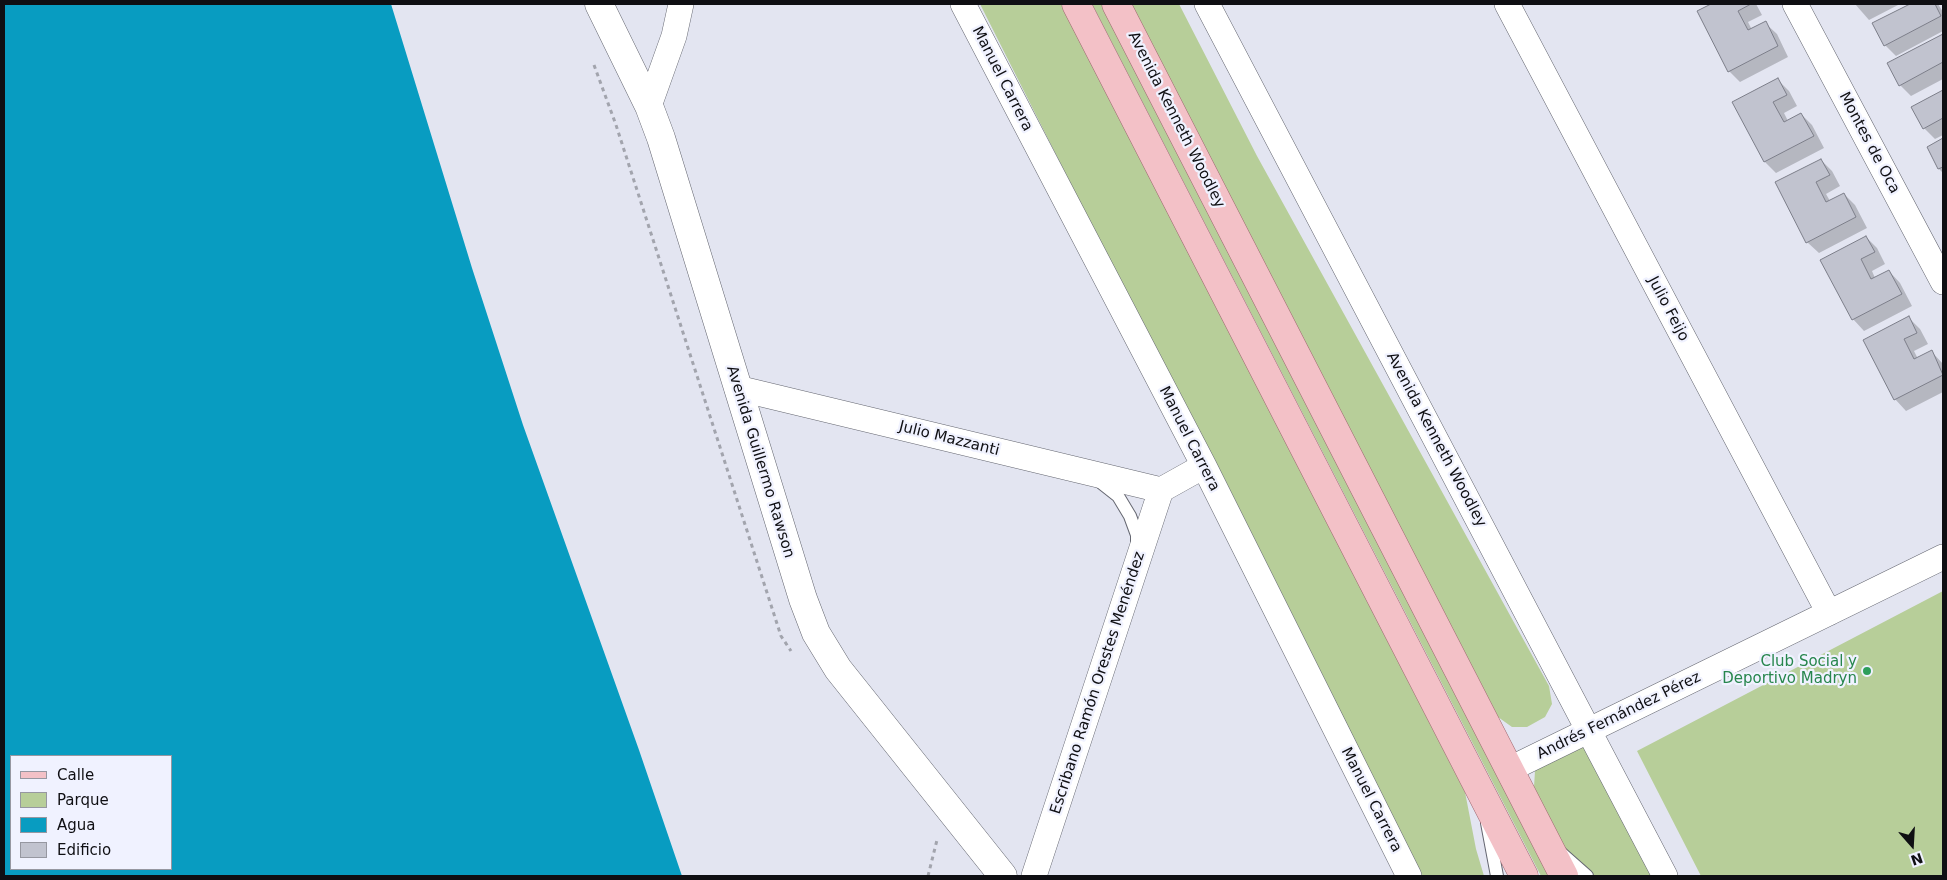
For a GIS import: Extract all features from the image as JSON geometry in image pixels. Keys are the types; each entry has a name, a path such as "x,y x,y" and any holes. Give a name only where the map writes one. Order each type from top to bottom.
{"main road":[{"path":"1076,4 1524,876"},
{"name":"Avenida Kenneth Woodley","path":"1116,4 1564,876"}],"street":[{"name":"Avenida Guillermo Rawson","path":"600,4 649,106 661,138 803,599 816,633 838,669 1003,876"},
{"path":"649,106 674,36 681,4"},
{"name":"Manuel Carrera","path":"963,4 1204,466 1409,876"},
{"name":"Avenida Kenneth Woodley","path":"1207,4 1665,876"},
{"name":"Julio Feijo","path":"1507,4 1829,613"},
{"name":"Montes de Oca","path":"1795,4 1943,282"},
{"name":"Julio Mazzanti","path":"737,388 1161,490"},
{"path":"1161,490 1204,466"},
{"name":"Escribano Ramón Orestes Menéndez","path":"1034,876 1161,490"},
{"name":"Andrés Fernández Pérez","path":"1510,769 1943,556"}],"lane":[{"path":"1089,473 1118,496 1130,516 1137,535 1138,559"},
{"path":"1482,796 1497,876"},
{"path":"1544,836 1587,876"}],"path":[{"path":"928,876 939,833"}],"green space":[{"path":"980,4 1061,4 1465,792 1476,849 1484,876 1420,876"},
{"path":"1092,4 1103,4 1552,876 1541,876"},
{"path":"1130,4 1179,4 1257,156 1549,686 1552,704 1545,717 1527,727 1512,727 1498,717"},
{"name":"Club Social y Deportivo Madryn","path":"1943,591 1943,876 1701,876 1637,751"},
{"path":"1574,740 1586,747 1653,876 1594,876 1564,848 1534,787 1535,771 1545,756"}],"water":[{"path":"4,4 391,4 472,268 523,425 682,876 4,876"}],"building":[{"path":"1711,4 1751,4 1738,11 1748,30 1766,21 1778,46 1728,72 1697,11"},
{"path":"1910,4 1935,4 1941,16 1884,46 1872,23"},
{"path":"1943,34 1943,62 1899,86 1887,63"},
{"path":"1778,78 1787,95 1773,102 1784,122 1801,113 1814,136 1764,162 1732,102"},
{"path":"1943,90 1943,118 1923,129 1911,107"},
{"path":"1943,138 1943,167 1938,169 1927,147"},
{"path":"1821,159 1830,175 1816,182 1826,202 1844,193 1856,217 1806,243 1775,182"},
{"path":"1866,236 1875,252 1861,259 1871,279 1889,270 1902,294 1852,320 1820,260"},
{"path":"1909,316 1917,333 1904,339 1914,359 1932,350 1943,375 1894,400 1863,340"}],"place":[{"name":"Club Social y Deportivo Madryn","path":"1867,671"}]}
